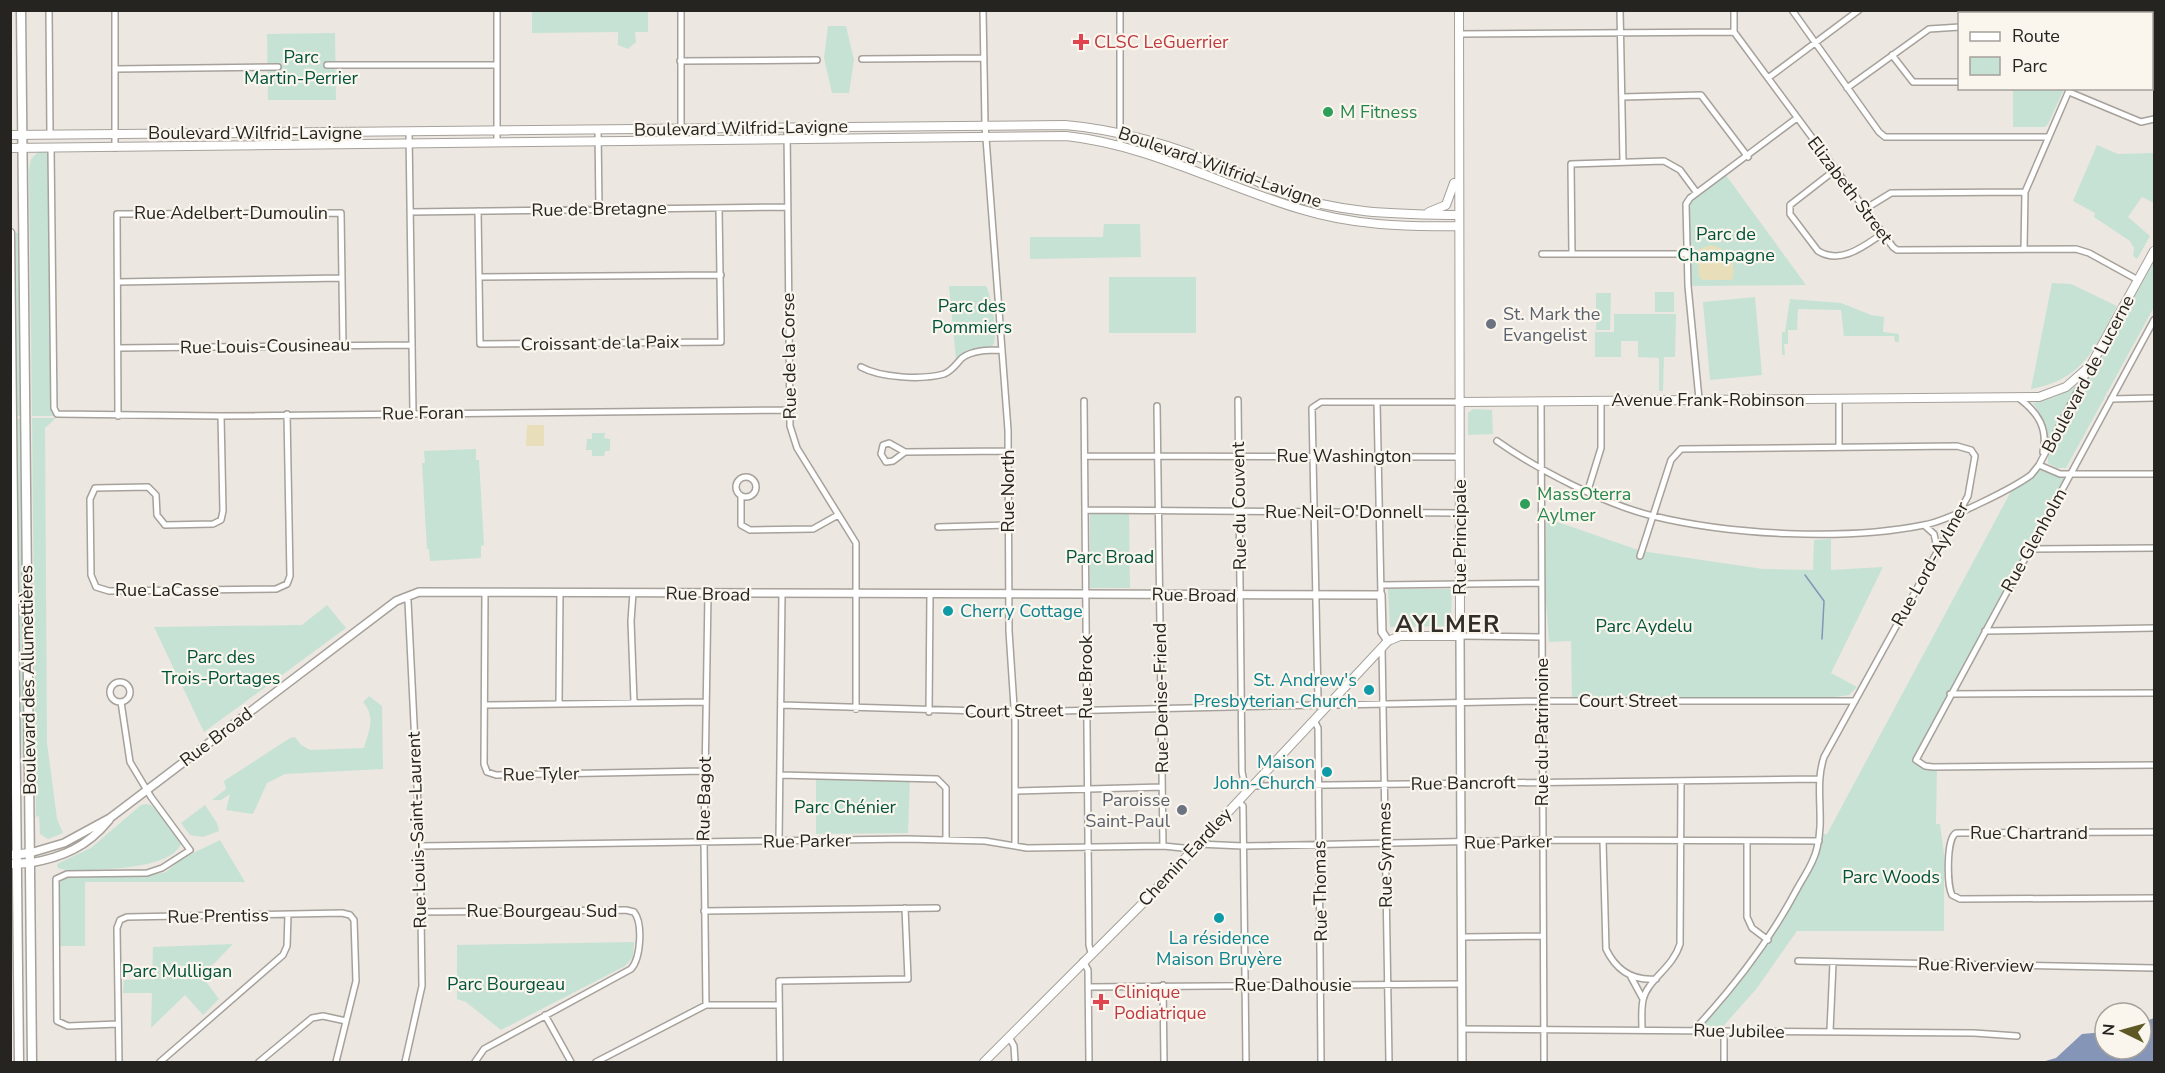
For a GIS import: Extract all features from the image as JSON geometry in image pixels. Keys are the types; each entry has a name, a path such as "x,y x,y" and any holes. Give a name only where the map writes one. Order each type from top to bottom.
{"highway":[{"name":"Boulevard des Allumettières","path":"21,10 32,1062"},
{"name":"Boulevard des Allumettières","path":"10,233 14,860 19,1062"},
{"path":"10,464 13,481"}],"main road":[{"name":"Rue Principale","path":"1459,10 1457,226 1460,636"},
{"name":"Boulevard Wilfrid-Lavigne","path":"10,135 1065,125 1120,131 1191,154 1292,196 1360,213 1457,215"},
{"name":"Boulevard Wilfrid-Lavigne","path":"10,148 1065,136 1120,145 1153,154 1278,202 1319,214 1385,226 1457,226"},
{"path":"1413,214 1435,210 1446,205 1450,198 1458,161"},
{"name":"Boulevard de Lucerne","path":"2091,365 2154,251"},
{"name":"Avenue Frank-Robinson","path":"1459,402 2020,399 2057,391 2072,384 2091,365"},
{"path":"1385,644 1400,636 1460,636"},
{"name":"Chemin Eardley","path":"984,1062 1195,846 1314,720 1321,707 1330,703 1385,644"},
{"path":"14,860 30,858"}],"street":[{"path":"49,10 50,134"},
{"path":"115,10 115,148"},
{"path":"497,10 497,143"},
{"path":"681,10 681,141"},
{"name":"Rue North","path":"983,10 985,125 1008,451 1009,594 1016,791 1015,846"},
{"path":"1119,10 1120,145"},
{"path":"1620,10 1623,161"},
{"path":"1459,34 1734,32 1734,10"},
{"path":"1792,10 1847,88 1885,136 2048,137"},
{"path":"1768,78 1859,10"},
{"path":"1847,88 1929,29 1958,27"},
{"name":"Elizabeth Street","path":"1734,32 1882,234 1897,250 2082,250 2138,280"},
{"path":"1892,55 1913,82 1958,82"},
{"path":"862,59 984,58"},
{"path":"680,61 817,60"},
{"path":"327,65 497,65"},
{"path":"115,69 278,67"},
{"path":"2024,249 2025,192 2070,90 2141,122 2154,119"},
{"path":"1622,97 1701,95 1748,157"},
{"path":"1699,399 1687,254 1686,204 1697,193 1748,157 1797,118"},
{"name":"Rue de la Corse","path":"787,128 789,410 793,440 856,543 856,709"},
{"path":"598,129 598,209"},
{"path":"409,132 413,413"},
{"name":"Rue Foran","path":"51,148 54,408 57,414 220,416 789,410"},
{"path":"1572,254 1571,164 1657,160 1670,163 1684,175 1697,193"},
{"path":"1835,170 1790,205 1790,214 1818,251 1824,255 1851,254 1882,234"},
{"path":"1865,209 1891,193 2025,192"},
{"name":"Rue de Bretagne","path":"410,212 787,207"},
{"name":"Croissant de la Paix","path":"478,211 480,344 721,342 719,208"},
{"name":"Rue Adelbert-Dumoulin","path":"118,416 117,214 342,213 343,345"},
{"path":"1542,254 1687,254"},
{"path":"479,277 721,274"},
{"path":"118,282 342,278"},
{"name":"Rue Glenholm","path":"2154,320 2152,328 2029,549 1916,760 1925,766 1933,767 2154,765"},
{"name":"Rue Louis-Cousineau","path":"118,348 412,345"},
{"path":"861,367 874,374 892,376 941,374 949,371 971,353 1002,350"},
{"name":"Boulevard de Lucerne","path":"2039,465 2091,365"},
{"path":"2111,399 2154,398"},
{"path":"1497,441 1541,470 1652,516 1768,533 1860,532 1924,525 1957,512 2026,478 2039,465 2045,440 2043,426 2033,410 2020,399"},
{"name":"Rue du Couvent","path":"1238,400 1242,772 1249,789"},
{"path":"1839,400 1839,447"},
{"name":"Rue Brook","path":"1084,401 1087,789 1089,945 1091,952"},
{"name":"Rue du Patrimoine","path":"1541,401 1544,1062"},
{"path":"1588,490 1601,448 1601,401"},
{"name":"Avenue Frank-Robinson","path":"1313,456 1314,405 1321,402 1459,402"},
{"name":"Rue Symmes","path":"1377,402 1382,632 1385,644 1383,785 1389,1062"},
{"name":"Rue Denise-Friend","path":"1157,406 1163,846"},
{"name":"Rue LaCasse","path":"220,416 223,511 220,520 213,524 165,525 157,515 156,495 148,487 94,488 90,499 91,575 96,587 109,591 276,589 287,584 290,576 286,414"},
{"name":"Rue Lord-Aylmer","path":"1640,556 1671,460 1681,449 1958,447 1971,450 1976,460 1970,491 1824,757 1819,779 1821,795 1819,841 1812,863 1768,940 1731,989 1694,1030"},
{"path":"905,452 1008,451"},
{"name":"Rue Washington","path":"1084,456 1459,457"},
{"path":"1313,456 1321,707"},
{"path":"2039,465 2060,474 2154,474"},
{"path":"741,496 741,522 746,529 813,529 838,515"},
{"name":"Rue Neil-O'Donnell","path":"1085,510 1460,513"},
{"path":"938,527 1008,525"},
{"path":"1924,525 1934,534 1937,550"},
{"path":"2029,549 2154,548"},
{"path":"1381,585 1542,583"},
{"name":"Rue Broad","path":"30,858 110,818 404,596 426,591 1381,596"},
{"name":"Rue Tyler","path":"484,592 484,764 487,772 491,774 705,771"},
{"path":"559,703 560,592"},
{"path":"633,593 631,630 634,702"},
{"name":"Rue Bagot","path":"706,1005 704,842 708,594"},
{"path":"779,841 782,594"},
{"path":"929,712 930,594"},
{"name":"Rue Louis-Saint-Laurent","path":"404,596 408,601 420,846 422,993 405,1062"},
{"path":"1985,631 2154,628"},
{"path":"1460,636 1541,637"},
{"name":"Rue Principale","path":"1460,636 1462,1062"},
{"path":"1950,694 2154,693"},
{"name":"Court Street","path":"1330,703 1383,705 1543,701 1854,701"},
{"path":"118,1024 68,1026 57,1021 56,879 67,874 147,873 162,868 190,850 130,762 121,702"},
{"path":"484,705 706,702"},
{"name":"Court Street","path":"781,705 929,712 1013,712 1161,707 1321,707"},
{"name":"Rue Thomas","path":"1314,720 1317,725 1319,786 1321,1062"},
{"path":"780,774 937,779 944,784 947,793 946,839"},
{"name":"Rue Bancroft","path":"1249,789 1461,783 1819,779"},
{"path":"1643,999 1656,979 1673,961 1680,944 1681,782"},
{"path":"1016,791 1162,787"},
{"path":"1238,801 1243,806 1246,1062"},
{"name":"Rue Broad","path":"30,858 57,858 81,847 96,835 110,818"},
{"name":"Rue Chartrand","path":"2154,832 1956,833 1949,842 1949,888 1952,895 1960,899 2154,898"},
{"name":"Rue Parker","path":"420,846 946,839 1015,846 1088,848 1542,840 1819,841"},
{"path":"1603,841 1606,949 1614,964 1631,977 1643,999 1642,1030"},
{"path":"1747,841 1747,917 1752,928 1768,940"},
{"path":"780,1062 779,981 908,979 905,908"},
{"path":"704,911 937,908"},
{"name":"Rue Bourgeau Sud","path":"421,912 634,912 638,918 638,942 634,966 627,972 484,1049 475,1062"},
{"name":"Rue Prentiss","path":"119,1062 117,928 120,920 127,917 346,914 354,920 356,981 336,1062"},
{"path":"160,1062 282,955 287,946 288,915"},
{"path":"1462,937 1542,936"},
{"path":"1083,960 1088,970 1089,1062"},
{"name":"Rue Riverview","path":"1798,961 2154,968"},
{"path":"1830,1031 1833,963"},
{"path":"1631,977 1656,979"},
{"name":"Rue Dalhousie","path":"1089,987 1462,984"},
{"path":"1162,985 1164,1062"},
{"path":"596,1062 706,1005 778,1005"},
{"path":"545,1015 571,1062"},
{"path":"259,1062 312,1018 324,1016 346,1021"},
{"name":"Rue Jubilee","path":"1462,1029 1830,1031 1974,1033 2017,1036"},
{"path":"1724,1031 1724,1062"},
{"path":"1009,1037 1014,1046 1015,1062"}],"green space":[{"path":"532,11 648,11 648,32 635,32 636,42 628,49 618,45 618,32 532,33"},
{"path":"828,26 846,26 854,60 849,93 832,93 824,58"},
{"name":"Parc Martin-Perrier","path":"335,33 336,100 268,100 267,34"},
{"path":"2013,90 2064,90 2045,127 2013,127"},
{"path":"2097,145 2118,154 2154,153 2154,203 2142,197 2128,217 2150,236 2137,259 2133,256 2134,248 2130,241 2094,217 2095,213 2073,201"},
{"path":"39,151 47,152 49,156 51,407 54,416 32,416 29,170 31,159"},
{"name":"Parc de Champagne","path":"1725,174 1806,285 1688,286 1687,201"},
{"path":"1104,224 1140,224 1141,257 1030,259 1030,237 1103,237"},
{"path":"16,233 18,233 22,416 17,416"},
{"path":"2154,253 2154,307 2066,468 2057,468 2048,463 2048,456 2088,371"},
{"path":"1109,277 1196,277 1196,333 1109,333"},
{"path":"2052,283 2071,284 2117,306 2094,348 2075,370 2049,385 2031,389"},
{"name":"Parc des Pommiers","path":"949,286 986,286 994,317 995,336 992,347 967,350 956,360"},
{"path":"1655,292 1674,292 1674,312 1655,312"},
{"path":"1596,293 1611,293 1610,330 1596,330"},
{"path":"1755,297 1762,375 1710,380 1703,302"},
{"path":"1790,299 1841,303 1871,315 1884,317 1883,332 1899,334 1899,342 1895,342 1894,336 1844,336 1841,310 1798,309 1797,330 1788,330 1788,344 1784,344 1785,355 1782,355 1782,332 1785,332"},
{"path":"1614,314 1676,314 1675,357 1664,357 1663,391 1659,391 1659,358 1638,357 1638,341 1621,341 1621,357 1595,357 1595,332 1614,332"},
{"path":"2074,386 2076,388 2049,439 2033,403 2055,397"},
{"path":"1473,409 1492,410 1493,434 1468,435 1468,413"},
{"path":"32,418 56,418 45,428 47,743 57,819 63,833 48,839 40,834 39,816 36,817"},
{"path":"17,419 22,419 26,768 23,768 20,722"},
{"path":"592,433 605,433 604,438 610,439 610,451 605,451 604,456 592,456 592,450 586,450 587,439 592,439"},
{"path":"476,449 476,460 479,460 484,545 481,546 481,558 430,561 429,549 427,549 422,463 425,463 424,451"},
{"name":"Parc Woods","path":"2039,465 2055,472 2071,474 1916,760 1920,764 1937,767 1936,824 1940,824 1944,854 1944,931 1797,931 1757,988 1719,1031 1694,1030 1743,975 1812,863 1820,834 1827,834 2015,484 2026,478"},
{"name":"Parc Broad","path":"1090,510 1129,510 1130,588 1090,588"},
{"name":"Parc Aydelu","path":"1546,518 1641,551 1763,569 1813,570 1814,540 1831,539 1831,570 1883,567 1831,673 1857,687 1849,695 1835,697 1572,699 1571,641 1549,642 1545,589"},
{"path":"1388,589 1452,589 1451,626 1390,627"},
{"name":"Parc des Trois-Portages","path":"327,605 346,628 204,732 154,627 302,625"},
{"path":"369,696 382,706 383,769 285,774 267,783 253,814 226,810 230,794 221,800 212,800 226,789 224,781 290,738 295,737 301,745 310,750 364,748 370,719 363,702"},
{"name":"Parc Chénier","path":"816,778 910,780 908,833 816,834"},
{"path":"141,805 151,805 179,835 181,844 174,853 147,864 130,867 69,871 58,868 57,864 91,848"},
{"path":"205,805 217,823 219,831 203,837 190,835 181,823"},
{"path":"220,840 245,882 85,882 85,946 58,946 58,883 63,877 144,877 166,872 181,859"},
{"name":"Parc Bourgeau","path":"634,942 633,957 625,966 501,1030 466,1002 457,999 457,945"},
{"name":"Parc Mulligan","path":"233,944 202,976 219,999 203,1015 185,995 151,1028 152,993 123,993 124,980 152,979 153,947"}],"sand":[{"path":"1711,245 1723,250 1730,257 1733,268 1732,280 1703,280 1699,276 1697,250"},
{"path":"527,425 544,425 544,446 526,446"}],"water":[{"path":"2153,1018 2154,1062 2042,1062 2056,1058 2082,1034 2093,1033 2093,1061 2153,1061"}],"waterway":[{"path":"1805,575 1824,601 1822,639"}],"place":[{"name":"CLSC LeGuerrier","path":"1081,42"},
{"name":"M Fitness","path":"1328,112"},
{"name":"St. Mark the Evangelist","path":"1491,324"},
{"name":"MassOterra Aylmer","path":"1525,504"},
{"name":"Cherry Cottage","path":"948,611"},
{"name":"St. Andrew's Presbyterian Church","path":"1369,690"},
{"name":"Maison John-Church","path":"1327,772"},
{"name":"Paroisse Saint-Paul","path":"1182,810"},
{"name":"La résidence Maison Bruyère","path":"1219,918"},
{"name":"Clinique Podiatrique","path":"1101,1002"}],"district":[{"name":"AYLMER","path":"1448,624"}]}
